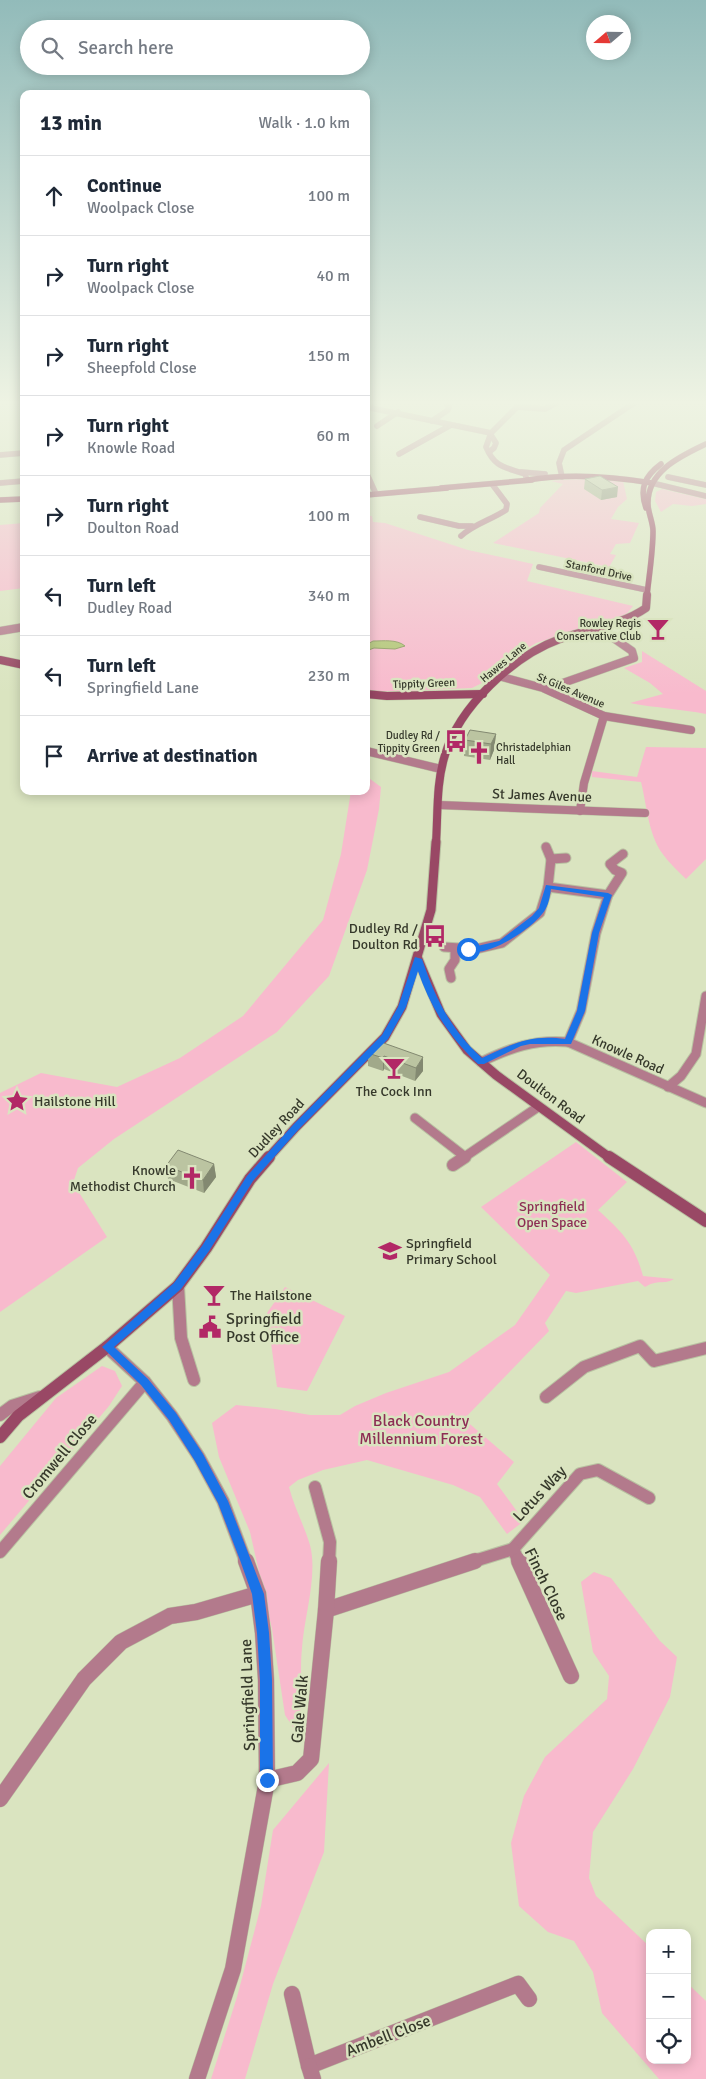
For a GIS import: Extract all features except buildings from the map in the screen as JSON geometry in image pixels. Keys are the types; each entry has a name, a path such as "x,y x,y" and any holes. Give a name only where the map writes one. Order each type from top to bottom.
{"main road":[{"name":"Hawes Lane","path":"643,500 650,515"},
{"name":"Hawes Lane","path":"483,694 530,652 539,647 628,620 646,608 653,531 648,500"},
{"path":"0,660 20,664"},
{"name":"Tippity Green","path":"370,694 387,696 483,694"},
{"name":"Dudley Road","path":"0,1437 18,1416 107,1347 178,1286 206,1248 250,1179 296,1127 385,1037 402,1007 418,959 431,910 441,768 455,730 483,694"},
{"name":"Doulton Road","path":"418,959 429,992 445,1021 462,1045 538,1107 619,1165 706,1221"}],"street":[{"path":"420,517 459,526 472,526 502,514 508,507 503,500"},
{"path":"461,536 472,526"},
{"name":"Stanford Drive","path":"543,570 647,590"},
{"path":"0,631 20,628"},
{"path":"560,684 634,658 632,651 599,628"},
{"name":"St Giles Avenue","path":"502,677 543,688 604,716 691,730"},
{"path":"580,810 584,783 604,716"},
{"path":"370,751 441,768"},
{"name":"St James Avenue","path":"439,805 644,813"},
{"path":"444,947 455,949 484,948 502,943 540,913 548,887 551,859 546,847"},
{"path":"568,1042 581,1011 596,933 608,895 622,873 612,868 611,861 623,854"},
{"path":"551,859 566,858"},
{"path":"548,887 608,895"},
{"path":"451,978 449,969 455,960 455,949"},
{"path":"668,1086 680,1076 696,1054 706,996"},
{"name":"Knowle Road","path":"481,1062 518,1044 530,1041 553,1040 568,1042 706,1103"},
{"path":"453,1165 538,1107"},
{"path":"415,1118 464,1156"},
{"path":"178,1286 181,1303 182,1338 187,1361 194,1380"},
{"path":"546,1397 584,1367 640,1346 654,1361 706,1348"},
{"name":"Springfield Lane","path":"107,1347 145,1382 185,1436 223,1501 258,1594 263,1633 266,1680 267,1780 233,1969 197,2079"},
{"name":"Cromwell Close","path":"0,1552 145,1382"},
{"path":"0,1415 12,1406 41,1397"},
{"name":"Lotus Way","path":"513,1549 580,1474 598,1470 649,1498"},
{"name":"Gale Walk","path":"267,1780 293,1776 306,1766 311,1759 326,1610 330,1542 315,1487"},
{"name":"Finch Close","path":"326,1610 513,1549 571,1676"},
{"path":"0,1799 84,1679 121,1642 170,1616 196,1612 258,1594"},
{"name":"Ambell Close","path":"292,1994 311,2072 518,1984 529,1999"}],"green space":[{"path":"548,500 626,500 618,507 611,519 639,523 630,543 616,544 610,554 616,555 609,567 493,543 539,513 540,508"},
{"path":"706,500 706,504 692,506 673,504 661,512 655,501"},
{"path":"370,516 372,516 373,522 385,523 468,550 533,564 527,581 633,606 625,616 536,643 520,653 494,677 472,688 370,691"},
{"path":"20,523 20,588 0,591 0,525"},
{"path":"642,651 706,691 706,714 630,703 663,694 650,683 624,668 642,662"},
{"path":"646,747 706,748 706,859 686,879 657,845 651,828 641,782 592,777 592,771 637,777"},
{"path":"370,779 381,787 379,809 367,870 329,976 277,1032 114,1139 78,1168 73,1183 107,1237 0,1312 0,1093 41,1073 117,1087 180,1058 243,1016 323,920 341,854 350,795 370,795"},
{"name":"Black Country Millennium Forest","path":"576,1142 627,1182 598,1210 614,1225 631,1246 643,1276 674,1279 645,1287 638,1281 576,1293 566,1291 545,1323 549,1331 464,1419 514,1462 497,1484 524,1521 507,1534 480,1497 453,1485 367,1460 323,1470 298,1480 289,1487 310,1545 312,1557 312,1583 303,1636 301,1701 296,1732 285,1715 272,1629 250,1532 219,1457 212,1423 236,1405 310,1415 340,1415 355,1406 386,1393 449,1372 515,1325 550,1275 481,1207"},
{"path":"285,1287 345,1316 307,1391 277,1387 267,1313"},
{"path":"102,1366 115,1371 122,1386 109,1406 0,1535 0,1466 56,1398"},
{"path":"594,1572 611,1578 660,1641 677,1657 670,1697 633,1769 593,1832 589,1878 596,1896 646,1943 646,2064 602,2013 593,1972 574,1941 548,1932 519,1906 511,1843 524,1796 545,1757 607,1699 609,1676 593,1652 581,1582"},
{"path":"329,1763 324,1852 273,1984 245,2079 211,2079 237,1997 261,1906 273,1830"},
{"path":"691,1987 706,2001 706,2079 659,2079 646,2064 691,2064"}],"shaded area":[{"path":"394,641 405,646 395,649 370,650 370,643"}],"place":[{"name":"Rowley Regis Conservative Club","path":"658,629"},
{"name":"Dudley Rd / Tippity Green","path":"456,741"},
{"name":"Christadelphian Hall","path":"479,753"},
{"name":"Dudley Rd / Doulton Rd","path":"435,936"},
{"name":"The Cock Inn","path":"394,1068"},
{"name":"Hailstone Hill","path":"17,1101"},
{"name":"Knowle Methodist Church","path":"192,1178"},
{"name":"Springfield Primary School","path":"390,1251"},
{"name":"The Hailstone","path":"214,1295"},
{"name":"Springfield Post Office","path":"210,1327"}],"route":[{"path":"267,1780 266,1680 263,1633 258,1594 246,1560 223,1501 199,1457 172,1416 145,1382 107,1347 178,1286 206,1248 250,1179 296,1127 385,1037 402,1007 418,959 429,992 450,1029 462,1045 481,1062 518,1044 530,1041 553,1040 568,1042 581,1011 596,933 608,895 548,887 543,909 540,913 516,930 502,943 484,948 468,949"}],"park label":[{"name":"Springfield Open Space","path":"552,1214"}]}
